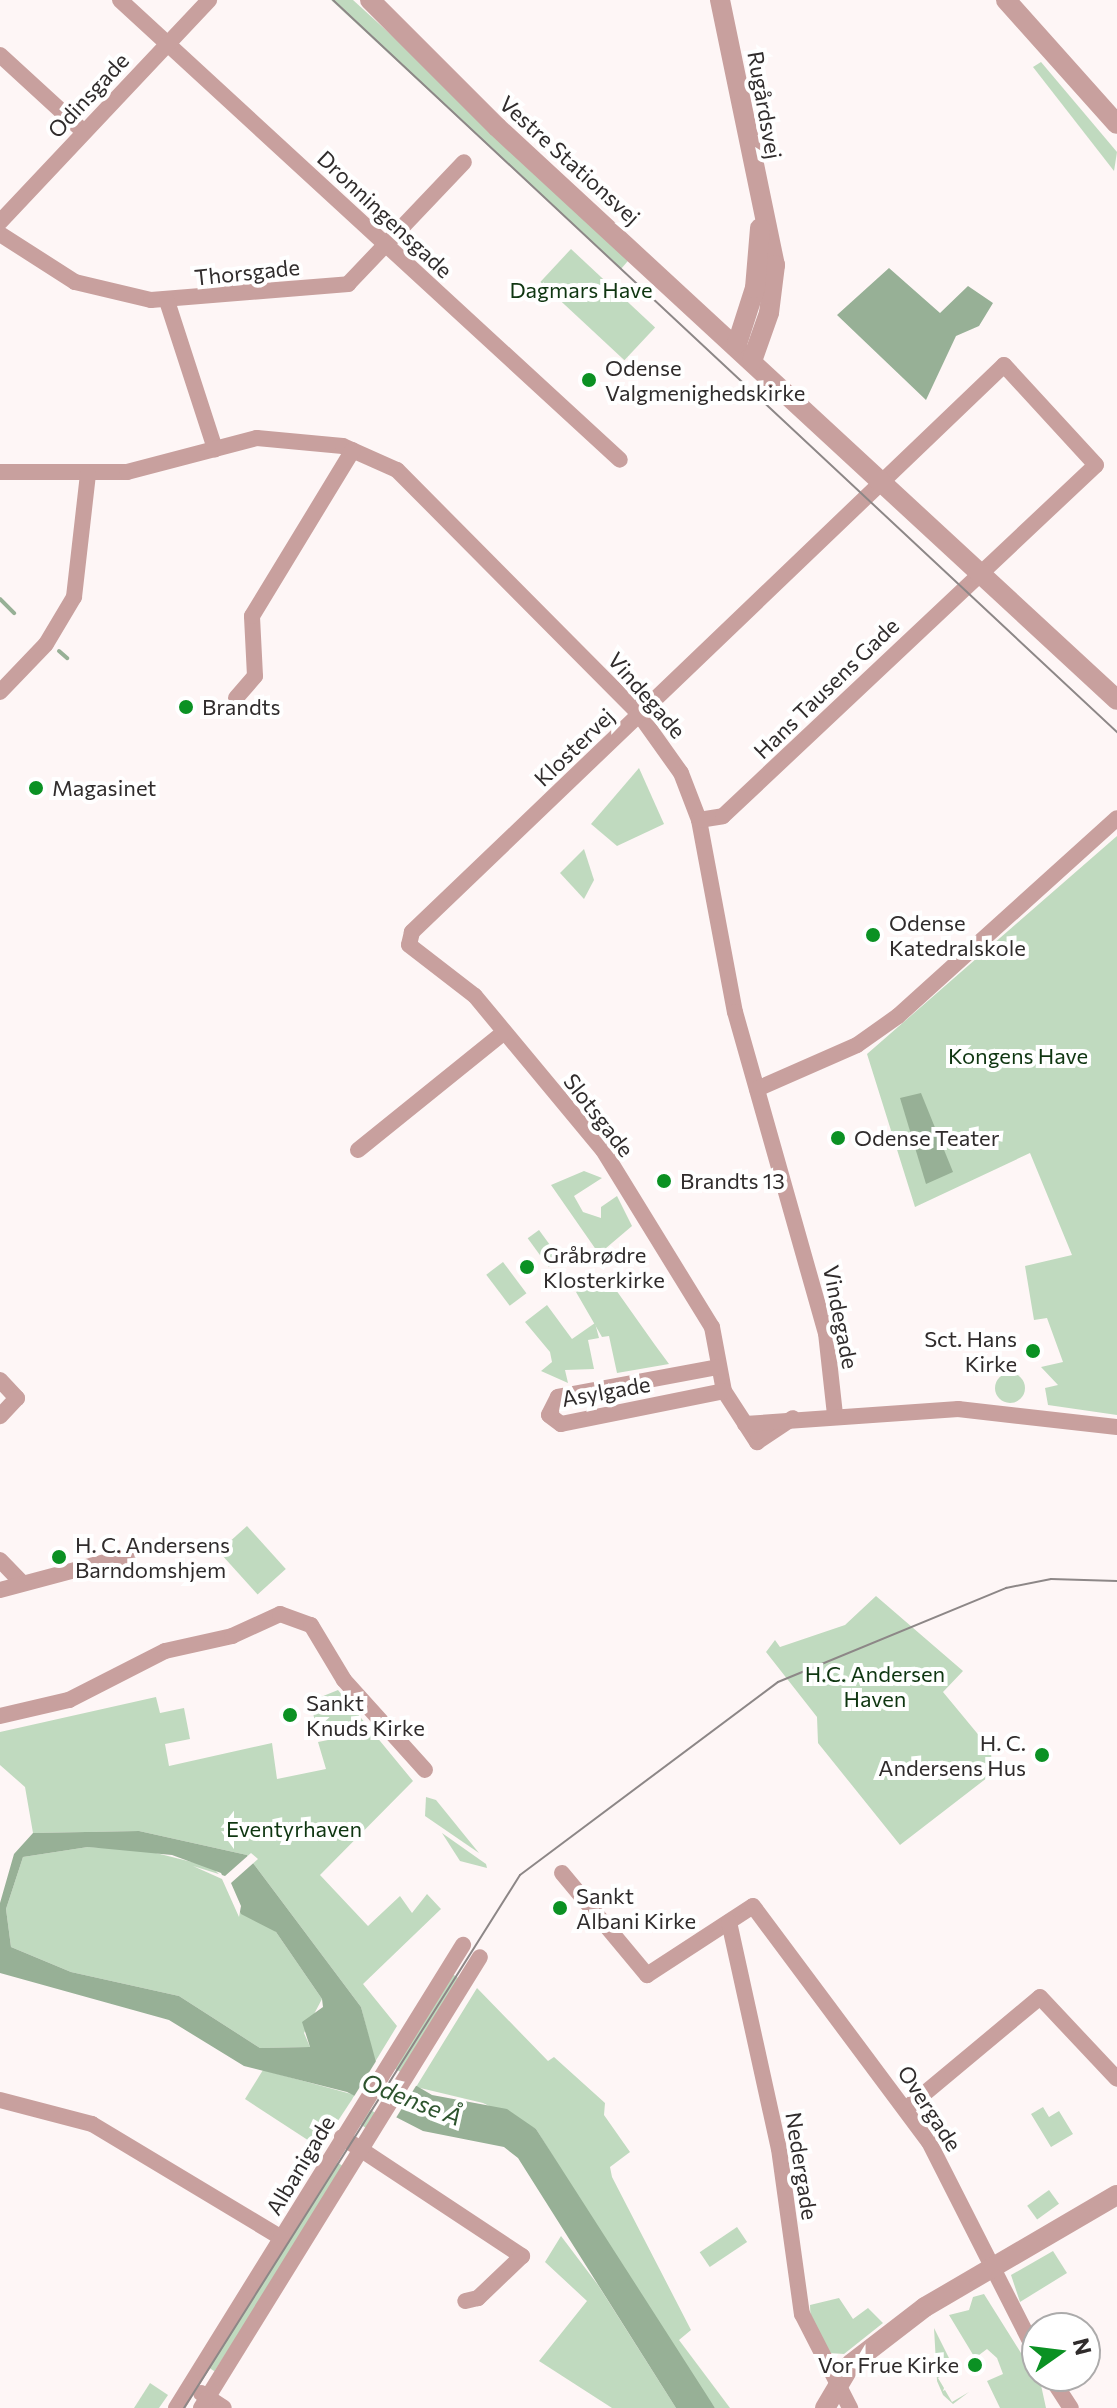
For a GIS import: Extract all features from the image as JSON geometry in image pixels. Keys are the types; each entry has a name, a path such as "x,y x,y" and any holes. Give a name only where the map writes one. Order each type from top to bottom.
{"street":[{"name":"Dronningensgade","path":"120,0 620,460"},
{"name":"Odinsgade","path":"0,222 209,0"},
{"name":"Vestre Stationsvej","path":"370,0 485,117 744,352 976,574 1117,700"},
{"path":"1006,0 1117,124"},
{"name":"Rugårdsvej","path":"720,2 774,290 744,352"},
{"path":"0,55 84,132"},
{"name":"Thorsgade","path":"0,234 75,282 167,301 348,284 464,162"},
{"path":"167,301 215,449"},
{"name":"Klostervej","path":"409,945 412,932 877,482 1004,365 1096,465"},
{"name":"Vindegade","path":"0,472 127,472 215,449 290,437 353,450 397,470 639,714 677,765 699,820 757,1089 826,1333 835,1415"},
{"path":"236,698 255,676 252,616 353,450"},
{"name":"Hans Tausens Gade","path":"699,820 723,816 976,574 1096,465"},
{"path":"0,692 46,644 74,597 88,474"},
{"path":"757,1089 857,1045 898,1016 1117,818"},
{"name":"Slotsgade","path":"409,945 456,978 603,1150 712,1327 724,1391"},
{"path":"358,1150 503,1033"},
{"name":"Asylgade","path":"718,1367 558,1397 549,1415 561,1424 724,1391"},
{"path":"0,1380 17,1398 0,1416"},
{"path":"724,1391 757,1442 793,1418 903,1411 958,1409 1117,1427"},
{"path":"0,1590 20,1581 113,1565 128,1556"},
{"path":"0,1560 20,1581"},
{"path":"0,1716 69,1700 165,1651 280,1614 306,1621 344,1680 425,1770"},
{"path":"562,1873 647,1975 729,1922"},
{"name":"Overgade","path":"729,1922 753,1906 907,2108 1021,2326"},
{"name":"Nedergade","path":"729,1922 779,2149 802,2314 830,2398 850,2408"},
{"name":"Albanigade","path":"176,2408 463,1945"},
{"name":"Albanigade","path":"204,2403 480,1957"},
{"path":"907,2108 1040,1997 1117,2079"},
{"path":"0,2100 92,2124 282,2238"},
{"path":"342,2137 522,2256 478,2298 465,2301"},
{"path":"830,2398 851,2364 989,2267 1117,2195"},
{"path":"189,2386 204,2403 224,2408"}],"green space":[{"path":"331,0 353,0 633,255 621,269"},
{"path":"1041,62 1117,152 1114,171 1033,67"},
{"name":"Dagmars Have","path":"571,249 655,327 624,360 540,282"},
{"path":"639,768 664,824 617,846 591,824"},
{"name":"Kongens Have","path":"1117,836 1117,1415 1048,1405 1045,1388 1058,1385 1041,1367 1063,1362 1047,1318 1034,1320 1025,1266 1072,1255 1030,1153 915,1207 867,1054"},
{"path":"584,849 594,880 584,899 560,873"},
{"path":"584,1171 602,1178 574,1196 583,1212 601,1218 601,1207 617,1196 632,1226 599,1254 551,1185"},
{"path":"539,1230 560,1259 549,1267 528,1238"},
{"path":"503,1262 526,1293 510,1306 486,1275"},
{"path":"604,1273 669,1364 617,1373 609,1336 602,1337 576,1292"},
{"path":"547,1305 572,1339 595,1323 599,1338 588,1340 594,1369 565,1370 568,1383 541,1371 552,1362 550,1352 525,1322"},
{"path":"1010,1373 1016,1374 1024,1382 1024,1394 1016,1402 1010,1403 1004,1402 996,1394 995,1388 996,1382 1004,1374"},
{"path":"247,1526 286,1569 258,1595 219,1551"},
{"name":"H.C. Andersen Haven","path":"876,1596 963,1671 943,1692 991,1750 992,1774 900,1845 818,1743 817,1717 766,1652 775,1640 780,1647 845,1625"},
{"name":"Eventyrhaven","path":"338,1690 413,1781 320,1875 368,1926 400,1896 412,1913 427,1894 441,1909 363,1984 397,2026 375,2062 361,2007 247,1855 139,1831 33,1833 25,1787 0,1765 0,1732 156,1697 160,1713 184,1708 190,1739 165,1744 169,1766 272,1743 277,1779 326,1769 318,1742 333,1739 330,1726 316,1729 311,1701"},
{"path":"426,1797 436,1800 479,1853 425,1816"},
{"path":"442,1833 486,1864 487,1868 460,1861"},
{"name":"Eventyrhaven","path":"88,1847 144,1850 212,1867 276,1932 322,1999 304,2033 310,2047 260,2048 179,1996 71,1972 11,1947 6,1909 23,1857"},
{"path":"451,1973 461,1980 370,2131 356,2121"},
{"path":"477,1988 548,2061 554,2057 605,2103 604,2115 630,2152 610,2167 612,2177 691,2330 679,2340 730,2408 715,2408 675,2354 536,2129 483,2103 416,2087"},
{"path":"263,2070 355,2095 320,2148 245,2099"},
{"path":"1043,2107 1049,2117 1059,2111 1073,2134 1051,2147 1031,2114"},
{"path":"332,2159 346,2168 214,2371 200,2362"},
{"path":"1049,2190 1059,2204 1037,2220 1027,2206"},
{"path":"737,2227 747,2242 710,2267 700,2252"},
{"path":"561,2236 598,2285 676,2408 612,2408 539,2361 587,2301 545,2262"},
{"path":"1053,2251 1067,2273 1020,2302 1011,2275"},
{"path":"984,2294 1021,2353 1021,2392 1043,2392 1046,2408 1000,2408 987,2381 1003,2374 997,2358 987,2349 975,2358 949,2315 969,2310 973,2297"},
{"path":"839,2298 853,2319 868,2308 883,2323 844,2354 829,2353 811,2327 810,2305"},
{"path":"934,2328 954,2368 938,2378 943,2391 952,2402 969,2392 953,2404 943,2395 937,2381"},
{"path":"150,2383 168,2395 159,2408 134,2408"}],"water":[{"path":"889,268 940,313 968,286 993,303 979,326 956,336 926,400 837,315"},
{"path":"921,1093 953,1172 926,1184 900,1098"},
{"name":"Odense Å","path":"139,1831 247,1855 361,2007 376,2062 432,2095 507,2109 536,2129 715,2408 676,2408 518,2158 504,2147 423,2131 347,2092 244,2066 169,2020 0,1973 0,1903 14,1854 33,1833","holes":["88,1847 172,1855 221,1873 241,1914 276,1932 322,1999 323,2007 302,2022 310,2047 260,2048 179,1996 71,1972 11,1947 6,1909 23,1857"]}],"pier":[{"path":"251,1853 258,1859 231,1883 241,1906 239,1917 222,1879 193,1866 225,1876"},
{"path":"378,2058 418,2083 392,2124 353,2099"}],"waterway":[{"path":"0,599 14,613"},
{"path":"59,651 67,658"}],"tram line":[{"path":"333,0 1117,732"},
{"path":"184,2408 520,1875 778,1682 1006,1588 1051,1579 1117,1581"}],"place":[{"name":"Odense Valgmenighedskirke","path":"589,380"},
{"name":"Brandts","path":"186,707"},
{"name":"Magasinet","path":"36,788"},
{"name":"Odense Katedralskole","path":"873,935"},
{"name":"Odense Teater","path":"838,1138"},
{"name":"Brandts 13","path":"664,1181"},
{"name":"Gråbrødre Klosterkirke","path":"527,1267"},
{"name":"Sct. Hans Kirke","path":"1033,1351"},
{"name":"H. C. Andersens Barndomshjem","path":"59,1557"},
{"name":"Sankt Knuds Kirke","path":"290,1715"},
{"name":"H. C. Andersens Hus","path":"1042,1755"},
{"name":"Sankt Albani Kirke","path":"560,1908"},
{"name":"Vor Frue Kirke","path":"975,2365"}]}
